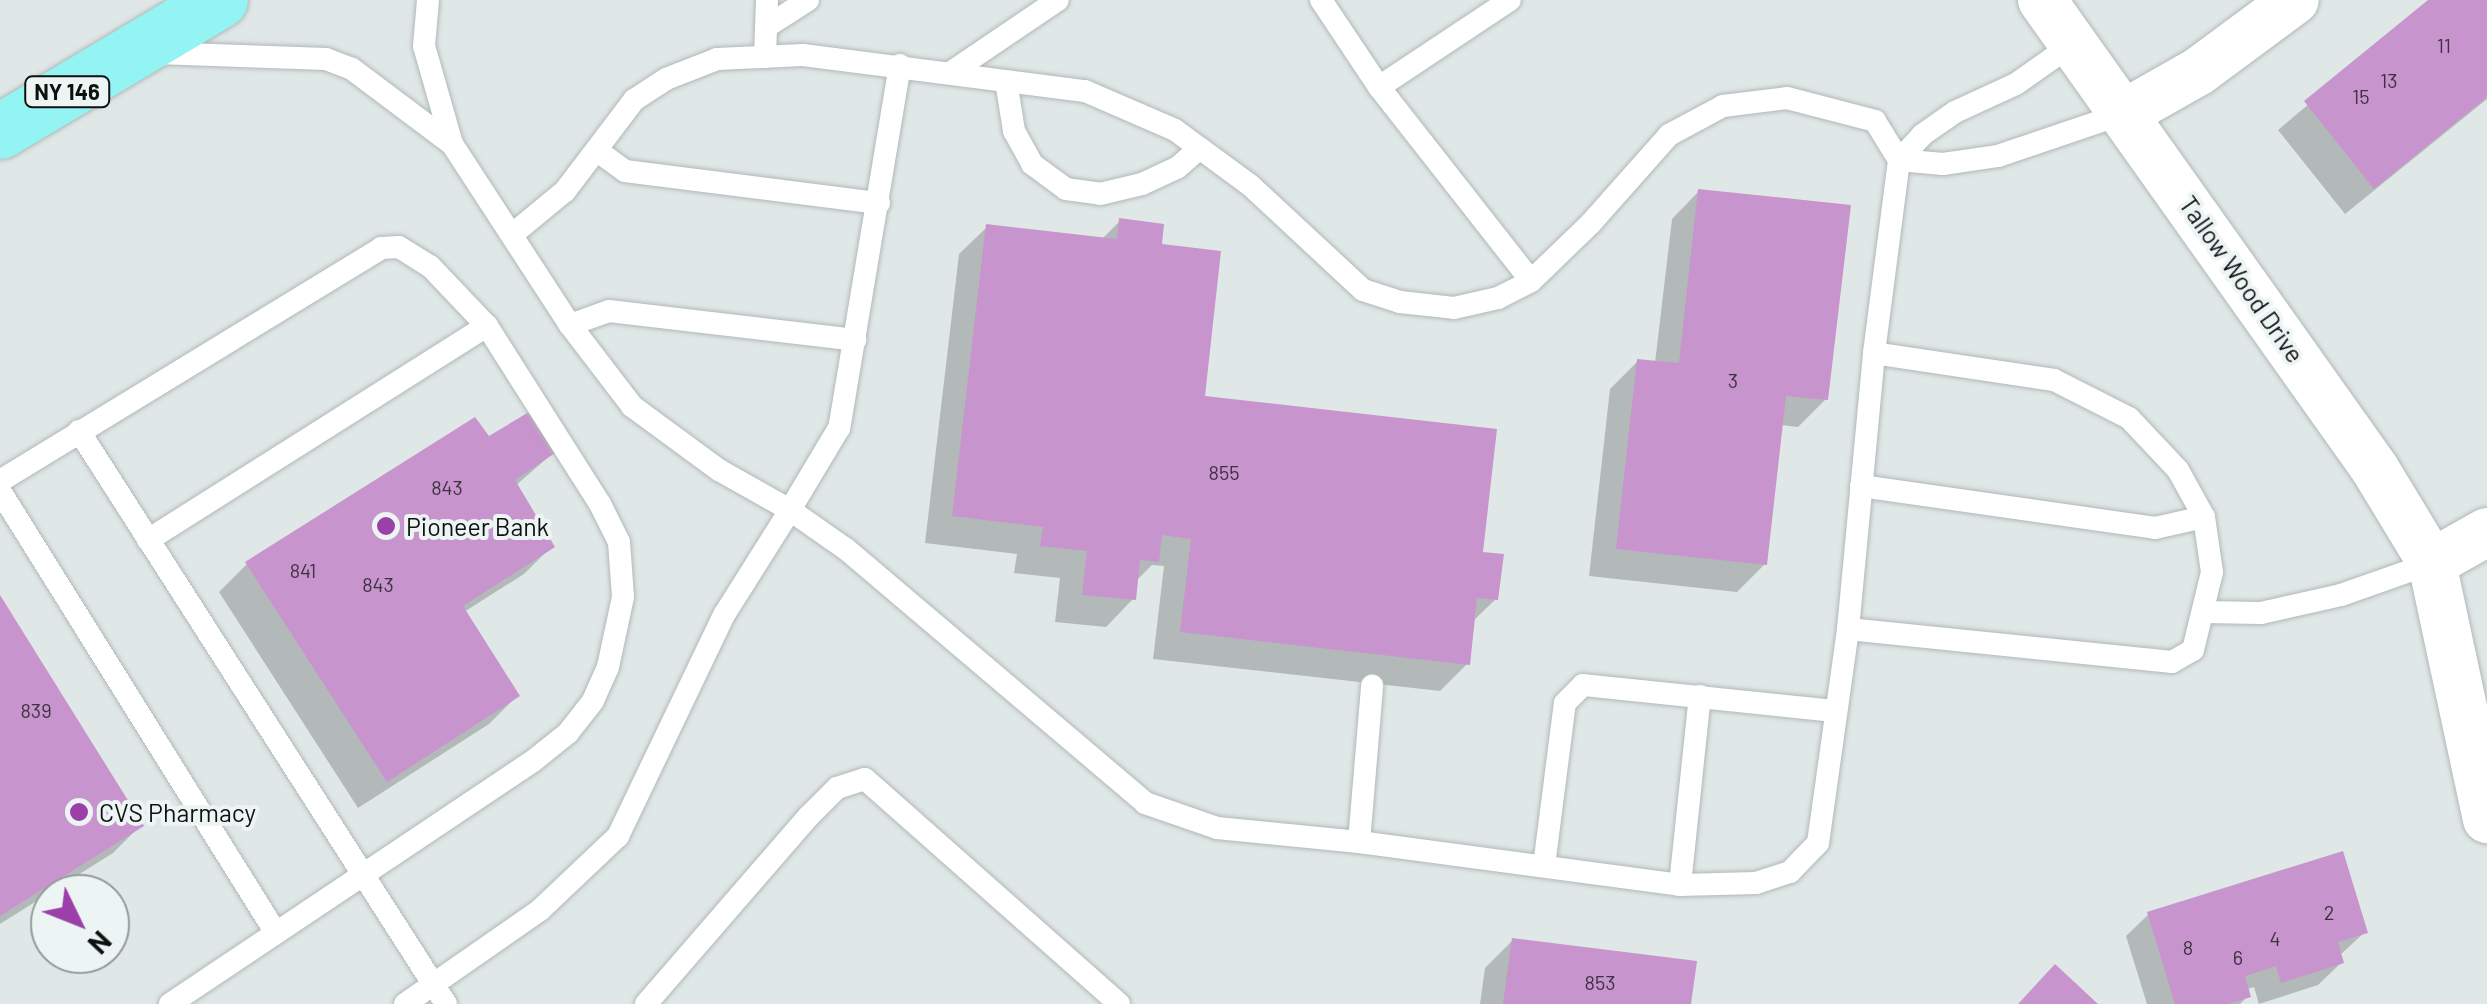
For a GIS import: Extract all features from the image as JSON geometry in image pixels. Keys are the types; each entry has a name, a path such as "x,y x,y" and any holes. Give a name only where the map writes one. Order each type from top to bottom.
{"main road":[{"name":"NY 146","path":"0,131 220,0"}],"street":[{"name":"Tallow Wood Drive","path":"2042,0 2375,469 2432,564 2487,819"},
{"path":"2125,112 2199,72 2295,0"},
{"path":"2432,564 2487,532"}],"lane":[{"path":"428,0 424,46 452,144"},
{"path":"765,57 767,0"},
{"path":"766,27 808,0"},
{"path":"950,73 1058,0"},
{"path":"1321,0 1379,87 1530,281"},
{"path":"1379,87 1510,0"},
{"path":"134,52 326,60 352,69 452,144 514,233 570,325 632,406 719,470 790,510 846,549 1144,804 1217,828 1359,842 1680,885 1756,883 1790,872 1818,843 1848,629 1874,352 1899,160 1922,134 1955,112 2016,84 2074,43"},
{"path":"514,233 565,191 599,152 634,100 666,80 717,58 803,56 900,65 1085,91 1175,130 1250,185 1363,290 1400,302 1454,308 1498,298 1530,281 1591,223 1669,134 1723,106 1787,98 1875,120 1899,160"},
{"path":"405,1004 439,994 540,910 618,836 724,615 839,428 900,65"},
{"path":"1006,80 1014,131 1032,164 1066,189 1100,194 1142,184 1177,168 1200,148"},
{"path":"1899,160 1943,164 1998,156 2125,112"},
{"path":"599,152 626,170 879,204"},
{"path":"0,481 381,248 399,248 430,266 487,326 600,504 619,542 623,597 608,667 593,700 568,733 170,1004"},
{"path":"570,325 609,310 855,340"},
{"path":"148,540 487,326"},
{"path":"1848,629 2172,662 2193,650 2206,612 2212,572 2204,518 2178,470 2128,418 2054,380 1874,352"},
{"path":"79,431 439,994"},
{"path":"1861,486 2155,528 2204,518"},
{"path":"0,491 276,933"},
{"path":"2206,612 2261,614 2342,595 2432,564"},
{"path":"1544,866 1565,703 1583,684 1836,711"},
{"path":"1359,842 1372,686"},
{"path":"1680,885 1700,696"},
{"path":"646,1004 809,816 837,788 864,779 1119,1004"}],"building":[{"path":"2428,0 2487,0 2487,97 2374,189 2304,101"},
{"path":"1698,189 1851,205 1828,400 1786,396 1767,565 1616,549 1637,359 1679,363"},
{"path":"1119,218 1164,224 1162,244 1221,251 1205,396 1497,429 1483,552 1504,554 1498,600 1477,598 1470,665 1180,632 1191,539 1162,535 1159,562 1140,560 1136,600 1082,595 1087,551 1040,546 1043,527 952,516 986,224 1117,239"},
{"path":"539,406 564,447 515,480 555,547 463,606 520,696 387,782 245,562 475,417 489,436"},
{"name":"CVS Pharmacy","path":"0,595 144,826 67,874 30,874 30,897 0,916"},
{"path":"2343,851 2368,933 2338,942 2344,963 2281,983 2276,966 2245,976 2251,997 2228,1004 2175,1004 2147,912"},
{"path":"1512,938 1697,961 1691,1004 1503,1004"},
{"path":"2055,964 2098,1004 2018,1004"}],"place":[{"name":"Pioneer Bank","path":"386,526"},
{"name":"CVS Pharmacy","path":"79,812"}]}
